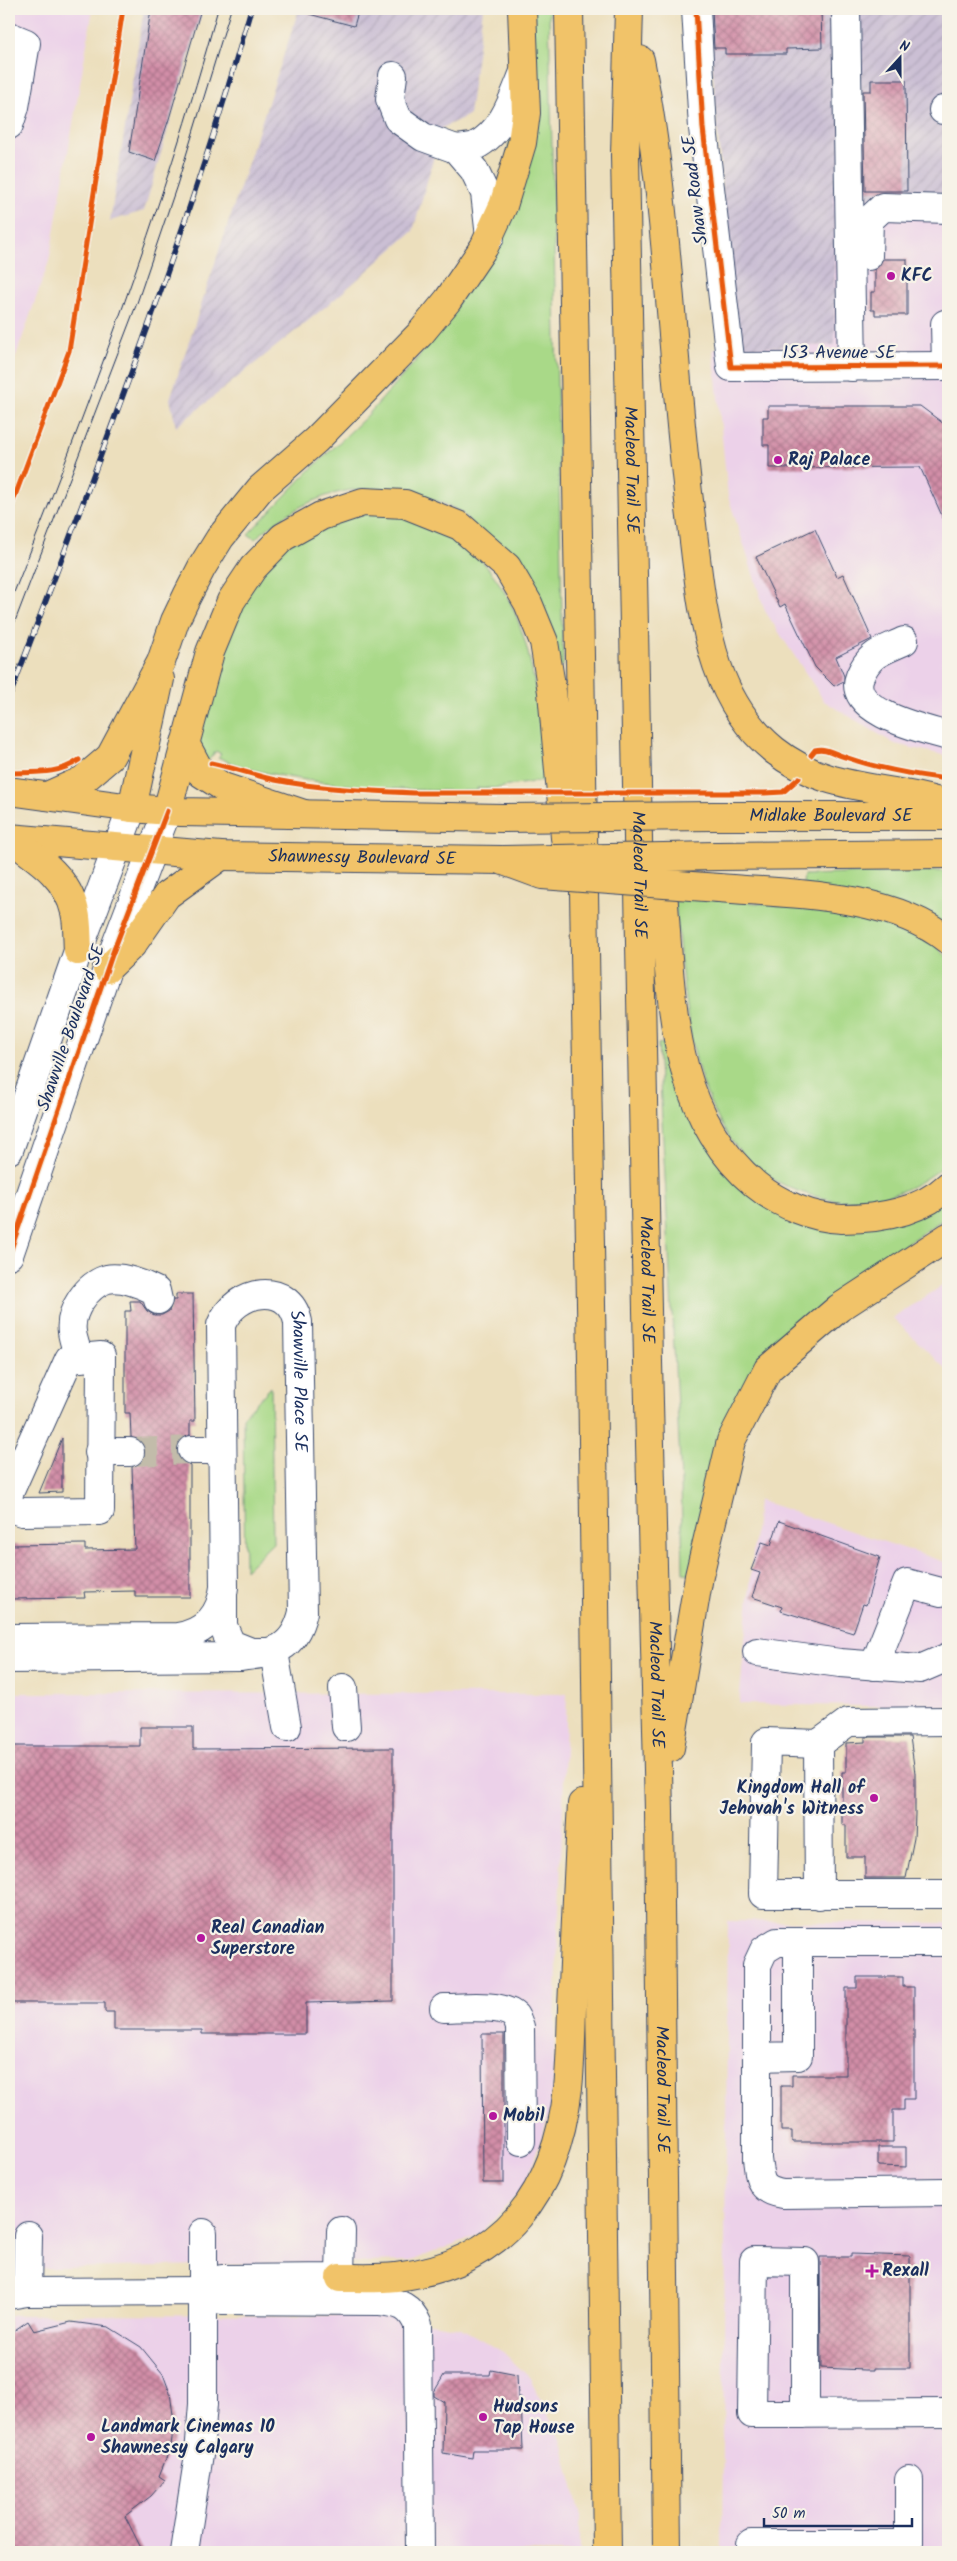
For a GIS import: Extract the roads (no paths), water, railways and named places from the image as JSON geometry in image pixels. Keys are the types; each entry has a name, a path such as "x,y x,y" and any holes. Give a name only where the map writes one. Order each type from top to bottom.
{"main road":[{"path":"26,793 83,780 110,757 161,662 175,621 202,567 220,538 260,489 316,440 420,334 468,272 490,237 503,206 522,143 526,113 522,9"},
{"path":"569,9 582,907 598,1735 607,2552"},
{"path":"629,9 643,77 657,169 682,442 698,572 706,620 719,671 732,701 757,734 779,754 804,769 850,785 948,805"},
{"name":"Macleod Trail SE","path":"629,9 625,155 648,1362 659,1811 667,2552"},
{"path":"167,811 210,652 231,601 253,568 283,537 322,516 362,502 405,504 460,526 507,567 528,603 544,642 552,692 569,888 582,907"},
{"path":"635,646 664,898 675,1027 690,1087 710,1132 736,1169 766,1194 815,1215 834,1218 870,1219 908,1209 927,1200 948,1186"},
{"path":"132,808 160,683 161,662"},
{"path":"186,743 202,773 223,787 304,814"},
{"path":"26,793 167,811 304,814"},
{"name":"Midlake Boulevard SE","path":"304,814 503,818 948,816"},
{"path":"9,838 41,861 62,880 68,890 76,913 78,951"},
{"name":"Shawnessy Boulevard SE","path":"9,838 221,856 501,860 948,854"},
{"path":"107,969 132,945 167,895 221,856"},
{"path":"501,860 542,875 806,895 864,904 913,918 948,940"},
{"path":"659,1811 699,1576 732,1441 768,1369 839,1308 948,1237"},
{"path":"340,2278 395,2278 456,2262 474,2253 506,2232 529,2206 540,2189 557,2141 568,2086 582,1784 598,1735"},
{"path":"601,2552 606,2505"}],"street":[{"name":"Shaw Road SE","path":"696,9 703,128 731,367"},
{"path":"846,9 852,367"},
{"path":"9,36 26,43 15,107 9,124"},
{"path":"393,76 390,100 398,119 422,137 456,149 474,146 492,132 508,112 524,72"},
{"path":"456,149 474,170 485,193 490,237"},
{"path":"851,329 866,316 869,220 883,207 946,209"},
{"path":"945,324 947,366"},
{"name":"153 Avenue SE","path":"731,367 947,366"},
{"path":"904,641 873,656 864,666 858,682 858,692 870,706 898,721 948,736"},
{"name":"Shawville Boulevard SE","path":"9,1150 78,951 132,808"},
{"name":"Shawville Boulevard SE","path":"9,1255 107,969 167,811"},
{"path":"79,1358 71,1330 77,1306 90,1288 107,1279 127,1281 144,1285 156,1291 158,1300"},
{"name":"Shawville Place SE","path":"9,1638 189,1636 205,1626 215,1615 224,1587 221,1325 229,1310 241,1300 258,1295 276,1297 290,1306 298,1322 303,1612 300,1624 291,1639 274,1652"},
{"path":"9,1493 69,1359 101,1356 100,1511 22,1512 9,1508"},
{"path":"192,1450 222,1450"},
{"path":"99,1452 130,1452"},
{"path":"874,1666 907,1583 940,1592"},
{"path":"224,1587 223,1626 231,1644 251,1652 274,1652"},
{"path":"9,1634 47,1638"},
{"path":"9,1659 217,1659 274,1652"},
{"path":"274,1652 287,1727"},
{"path":"757,1652 874,1666 920,1668 948,1657"},
{"path":"343,1688 346,1727"},
{"path":"948,1721 848,1722 818,1744 766,1742 763,1894 948,1894"},
{"path":"818,1744 819,1895"},
{"path":"948,1942 777,1942 770,1945 760,1954 757,1965 756,2159 760,2182 770,2192 948,2192"},
{"path":"757,2057 798,2056 798,1942"},
{"path":"444,2008 493,2008 505,2010 515,2016 520,2027 522,2141"},
{"path":"203,2291 222,2278 340,2278 341,2231"},
{"path":"184,2552 199,2454 203,2404 203,2233"},
{"path":"28,2236 18,2294 203,2291 222,2300 380,2301 397,2303 407,2307 418,2325 420,2552"},
{"path":"805,2414 805,2262 754,2261 752,2414 805,2414 948,2413"},
{"path":"750,2544 909,2544 909,2480"}],"tunnel":[{"path":"130,1452 192,1450"}],"tram line":[{"path":"9,605 67,458 122,310 173,160 218,9"},
{"path":"9,637 137,303 177,185 231,9"}],"railway":[{"path":"9,698 138,356 197,183 251,9"}],"place":[{"name":"KFC","path":"891,276"},
{"name":"Raj Palace","path":"778,460"},
{"name":"Kingdom Hall of Jehovah's Witness","path":"874,1798"},
{"name":"Real Canadian Superstore","path":"201,1938"},
{"name":"Mobil","path":"493,2116"},
{"name":"Rexall","path":"872,2271"},
{"name":"Hudsons Tap House","path":"483,2417"},
{"name":"Landmark Cinemas 10 Shawnessy Calgary","path":"91,2437"}]}
